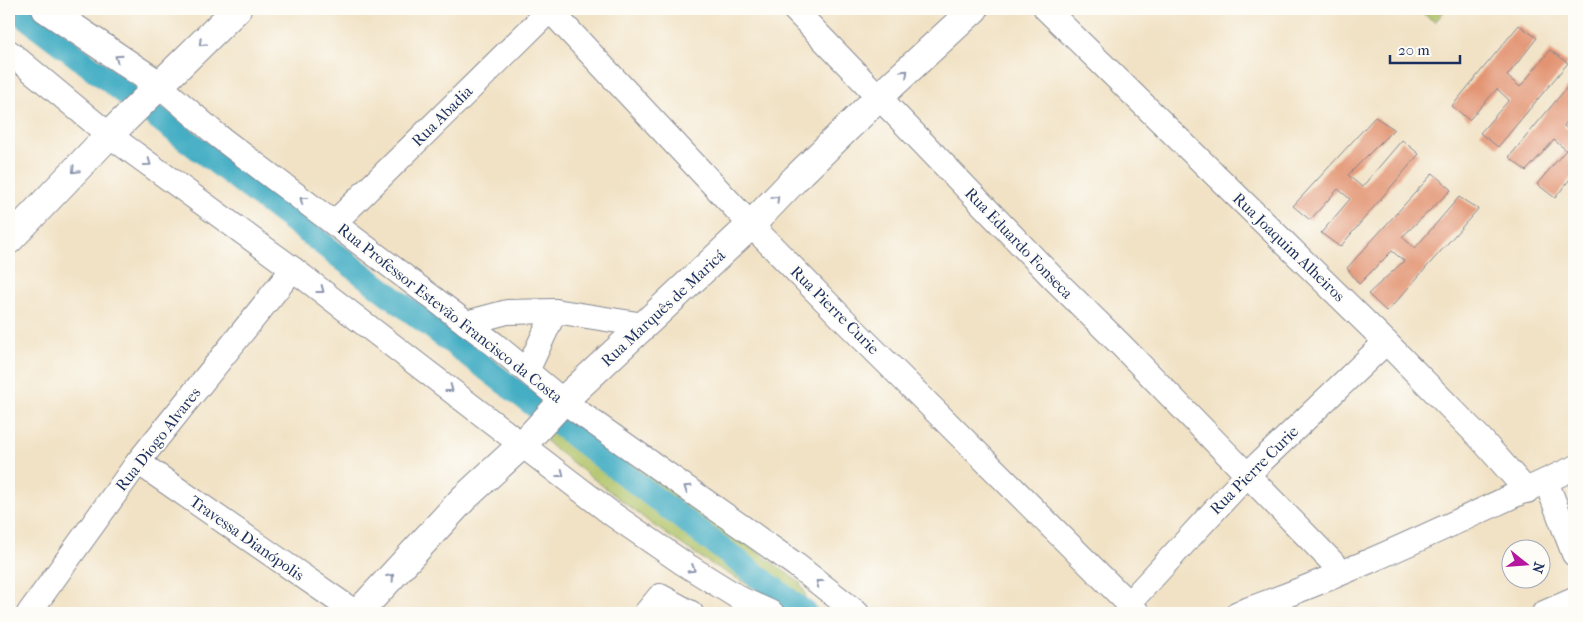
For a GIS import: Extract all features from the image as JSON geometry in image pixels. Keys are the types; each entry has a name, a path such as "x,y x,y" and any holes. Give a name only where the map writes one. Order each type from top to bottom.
{"main road":[{"name":"Rua Professor Estevão Francisco da Costa","path":"46,9 153,90"},
{"path":"9,240 112,131 237,9"},
{"name":"Rua Marquês de Maricá","path":"357,613 463,499 751,225 880,96 974,9"}],"street":[{"name":"Rua Pierre Curie","path":"549,9 751,225 1133,608 1246,475 1386,342"},
{"name":"Rua Abadia","path":"334,223 549,9"},
{"name":"Rua Eduardo Fonseca","path":"794,9 880,96 1049,275 1121,345 1342,572"},
{"name":"Rua Joaquim Alheiros","path":"1046,9 1386,342 1482,439 1536,486 1574,554"},
{"path":"9,52 293,269 524,442 612,514 683,563 741,599 772,613"},
{"name":"Rua Professor Estevão Francisco da Costa","path":"153,90 218,136 466,323 528,372 562,403 796,565 857,613"},
{"name":"Rua Diogo Alvares","path":"29,613 138,462 293,269"},
{"path":"528,372 555,311"},
{"path":"466,323 508,312 555,311 644,325"},
{"name":"Travessa Dianópolis","path":"138,462 357,613"},
{"path":"1238,613 1342,572 1574,468"},
{"path":"1544,613 1574,600"},
{"path":"653,605 691,613"}],"green space":[{"path":"1417,9 1446,9 1435,22"},
{"path":"566,418 579,419 800,583 805,593 806,604 802,606 750,586 708,562 653,525 550,445 545,439 561,420"}],"building":[{"path":"1519,25 1537,38 1507,76 1520,87 1550,50 1568,63 1498,147 1480,133 1509,100 1497,89 1469,120 1452,106"},
{"path":"1574,79 1574,113 1564,126 1574,135 1574,174 1555,198 1537,184 1566,150 1554,140 1526,171 1509,157"},
{"path":"1375,117 1394,129 1348,175 1362,187 1402,140 1419,154 1340,247 1321,233 1350,199 1338,189 1310,220 1293,206"},
{"path":"1433,173 1451,190 1402,237 1415,248 1459,197 1478,209 1387,312 1368,294 1404,261 1392,251 1359,284 1347,268"}],"waterway":[{"path":"15,9 806,613"}]}
